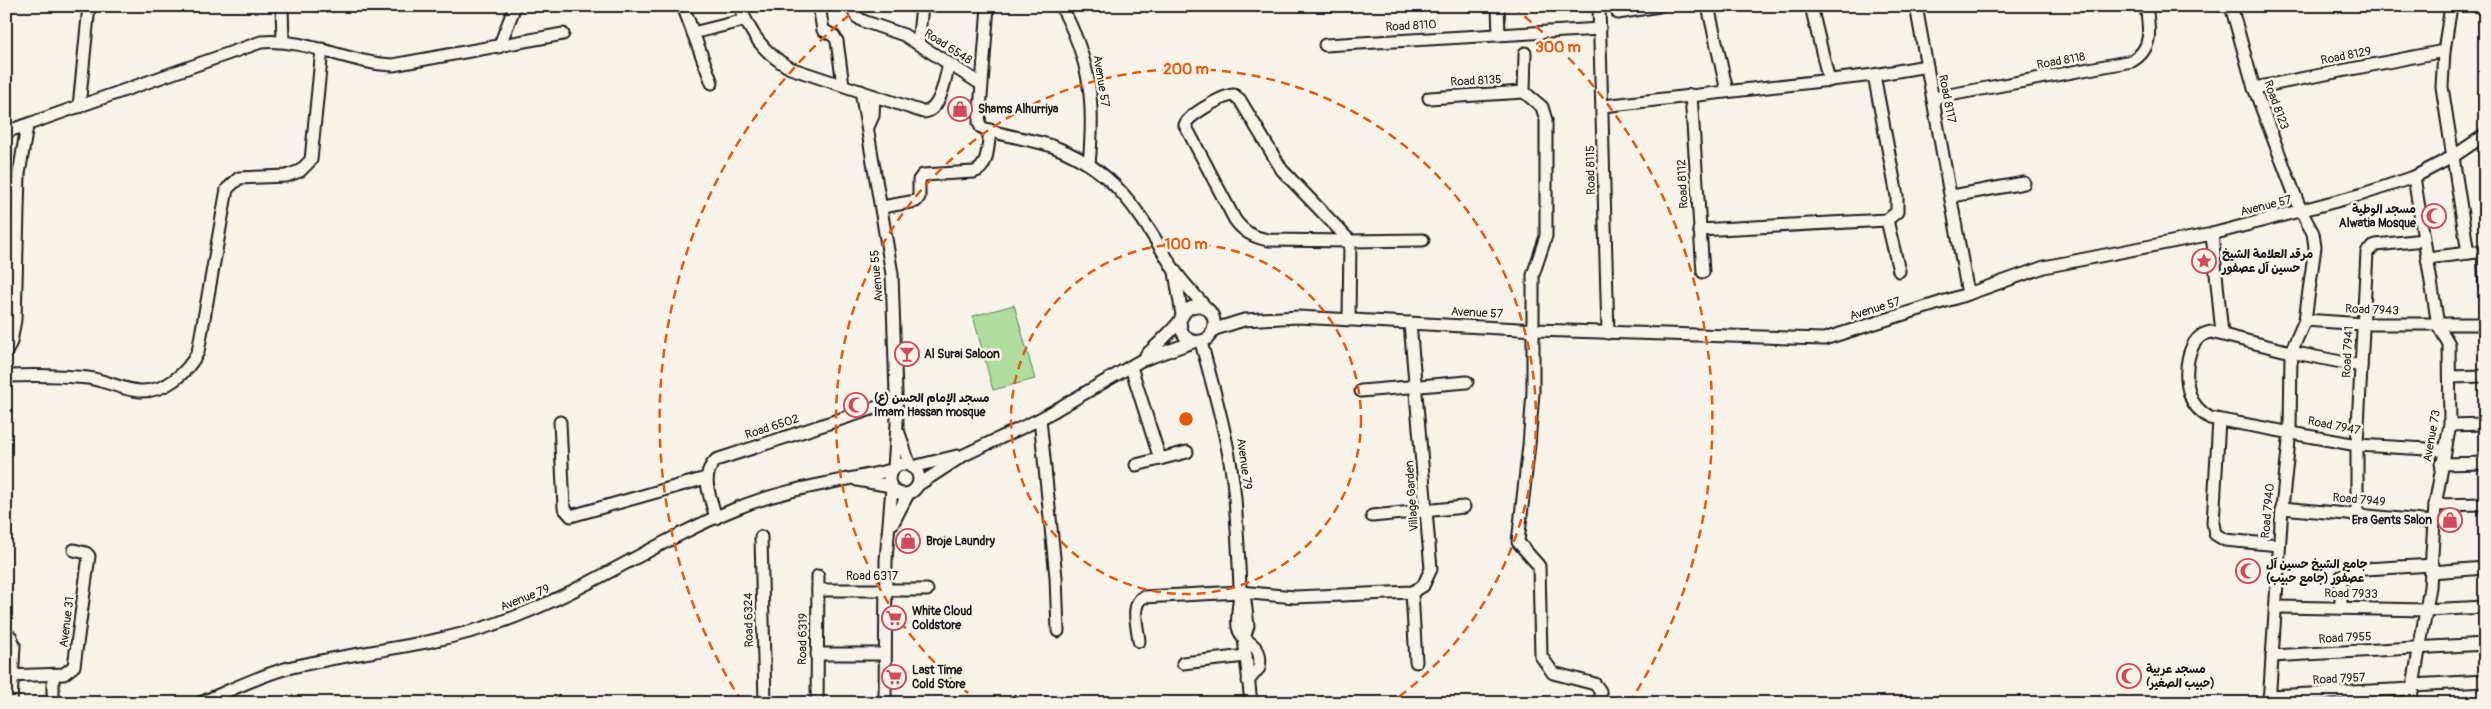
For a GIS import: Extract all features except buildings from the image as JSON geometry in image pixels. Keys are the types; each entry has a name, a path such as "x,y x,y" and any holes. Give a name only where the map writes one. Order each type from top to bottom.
{"street":[{"path":"79,107 89,6"},
{"path":"282,6 282,41"},
{"path":"499,47 515,6"},
{"path":"683,6 712,83"},
{"path":"740,6 745,20 759,44 778,62 790,68 923,112 931,110 937,104 950,64"},
{"path":"819,6 823,30 834,36 837,41 843,85"},
{"name":"Road 6548","path":"851,6 857,17 863,21 896,32 981,84"},
{"path":"918,44 922,6"},
{"path":"888,534 908,494 918,485 964,455 1040,419 1136,364 1212,335 1215,328 1210,312 1174,270 1134,204 1113,182 1088,164 1058,148 981,126 979,123 981,84 988,6"},
{"name":"Avenue 57","path":"1061,6 1075,31 1083,52 1088,74 1092,111 1088,164"},
{"path":"1498,6 1499,35"},
{"name":"Road 8115","path":"1599,6 1604,106 1608,333"},
{"path":"1618,13 1659,6"},
{"path":"1708,6 1726,91"},
{"path":"1811,6 1829,81"},
{"name":"Road 8117","path":"1916,6 1952,196 1968,294"},
{"name":"Road 8118","path":"1933,98 2132,61 2144,51 2148,44 2146,6"},
{"name":"Road 8123","path":"2231,6 2254,88 2301,212 2313,233 2315,247 2305,320 2291,352"},
{"path":"2451,6 2444,51 2442,87 2444,112 2454,156 2468,253"},
{"path":"693,33 745,20"},
{"name":"Road 8110","path":"1325,45 1600,29"},
{"path":"6,132 251,44 282,41 322,49 372,63 393,65 563,34"},
{"path":"6,376 47,374 90,378 140,391 165,385 187,370 198,352 227,189 239,178 286,176 300,172 311,160 322,49"},
{"name":"Road 8129","path":"2254,88 2444,51"},
{"path":"1525,53 1524,92 1542,107 1546,120 1546,236 1533,275 1535,330 1529,445 1518,542 1540,566 1541,656 1553,673 1595,684 1600,691 1601,703"},
{"path":"1604,106 1829,81 1927,66"},
{"path":"1699,230 1887,220 1896,212 1897,196 1874,75"},
{"name":"Avenue 55","path":"861,91 864,117 868,127 890,252 894,296 897,424 893,469"},
{"name":"Road 8135","path":"1429,98 1524,92"},
{"name":"Road 8112","path":"1691,95 1703,272"},
{"name":"Avenue 55","path":"868,127 873,116 874,96"},
{"path":"1349,320 1350,241 1282,170 1238,97 1226,96 1188,118 1186,128 1241,228 1258,238 1268,240 1350,241 1423,240"},
{"path":"6,354 12,342 15,320 19,235 18,190 27,126"},
{"path":"882,207 916,201 920,197 919,180 923,176 974,172 981,169 985,162 990,130"},
{"name":"Avenue 57","path":"1215,328 1244,320 1298,317 1535,330 1824,339 2044,268 2212,234 2301,212 2414,177 2454,156 2485,135"},
{"name":"Avenue 73","path":"2410,703 2432,569 2435,505 2441,464 2450,425 2451,376 2449,344 2438,325 2414,177"},
{"path":"1952,196 2024,183"},
{"path":"1887,220 1899,270"},
{"path":"2212,234 2222,333 2291,352 2361,366"},
{"name":"Road 7941","path":"2357,513 2357,445 2364,275 2368,249 2376,245 2424,240"},
{"path":"2427,258 2484,251 2485,288"},
{"path":"1174,270 1181,318 1180,330 1185,337 1197,342"},
{"path":"1136,364 1193,307 1210,312"},
{"name":"Avenue 57","path":"1210,312 1244,320"},
{"name":"Road 7943","path":"2305,320 2363,324 2485,324"},
{"name":"Village Garden","path":"1410,322 1417,386 1431,569 1423,586 1412,592"},
{"name":"Road 7947","path":"2222,333 2206,332 2198,338 2191,353 2187,374 2190,396 2195,406 2202,413 2219,420 2290,431 2357,445 2445,450"},
{"name":"Avenue 79","path":"1197,342 1223,423 1231,466 1240,592 1238,626 1244,638 1250,703"},
{"name":"Road 7940","path":"2269,699 2279,545 2290,431 2291,352"},
{"path":"1136,364 1160,459"},
{"path":"2451,376 2485,376"},
{"path":"1361,391 1467,382"},
{"name":"Road 6502","path":"706,478 711,465 722,457 896,401"},
{"path":"1040,419 1056,577 1058,631"},
{"path":"2219,420 2213,523 2215,534 2224,540 2279,545"},
{"path":"560,422 564,508 571,516 706,478 716,518"},
{"name":"Avenue 55","path":"897,424 911,466"},
{"path":"2450,425 2485,424"},
{"path":"1136,465 1187,452"},
{"path":"911,466 964,455"},
{"path":"2441,464 2485,463"},
{"path":"885,703 890,475 893,469 905,464 911,466 919,475 918,485"},
{"name":"Avenue 79","path":"200,703 288,668 453,636 496,624 539,608 579,589 716,518 751,502 788,490 893,469"},
{"name":"Avenue 79","path":"845,479 891,487"},
{"path":"891,487 896,492 908,494"},
{"path":"2435,505 2485,504"},
{"path":"1372,516 1464,507"},
{"name":"Road 7949","path":"2282,508 2357,513 2434,522"},
{"name":"Road 6324","path":"761,537 765,703"},
{"name":"Avenue 31","path":"9,676 53,676 70,671 76,660 89,556 86,553 74,550"},
{"path":"2341,607 2340,582 2343,573 2348,570 2485,568"},
{"name":"Road 6319","path":"817,703 818,576"},
{"name":"Road 6317","path":"818,590 927,590"},
{"path":"1139,641 1136,608 1138,602 1143,597 1240,592 1287,596 1412,592 1416,662"},
{"name":"Road 7933","path":"2276,607 2426,610 2485,607"},
{"path":"6,634 11,637 14,645 9,676 11,703"},
{"path":"1244,638 1257,648 1260,665 1258,671 1248,681"},
{"name":"Road 7955","path":"2272,656 2485,644"},
{"path":"817,654 885,654"},
{"path":"1183,663 1246,656"},
{"path":"53,676 53,703"},
{"name":"Road 7957","path":"2269,699 2485,681"}],"green space":[{"path":"1014,305 1035,379 993,390 973,316"}],"place":[{"name":"Shams Alhurriya","path":"960,109"},
{"name":"مسجد الوطية Alwatia Mosque","path":"2434,216"},
{"name":"مرقد العلامة الشيخ حسين آل عصفور","path":"2204,261"},
{"name":"Al Surai Saloon","path":"907,354"},
{"name":"مسجد الإمام الحسن (ع) Imam Hassan mosque","path":"856,405"},
{"name":"Era Gents Salon","path":"2450,520"},
{"name":"Broje Laundry","path":"908,541"},
{"name":"جامع الشيخ حسين آل عصفور (جامع حبيب)","path":"2248,571"},
{"name":"White Cloud Coldstore","path":"894,618"},
{"name":"مسجد عربية (حبيب الصغير)","path":"2129,676"},
{"name":"Last Time Cold Store","path":"894,677"}]}
